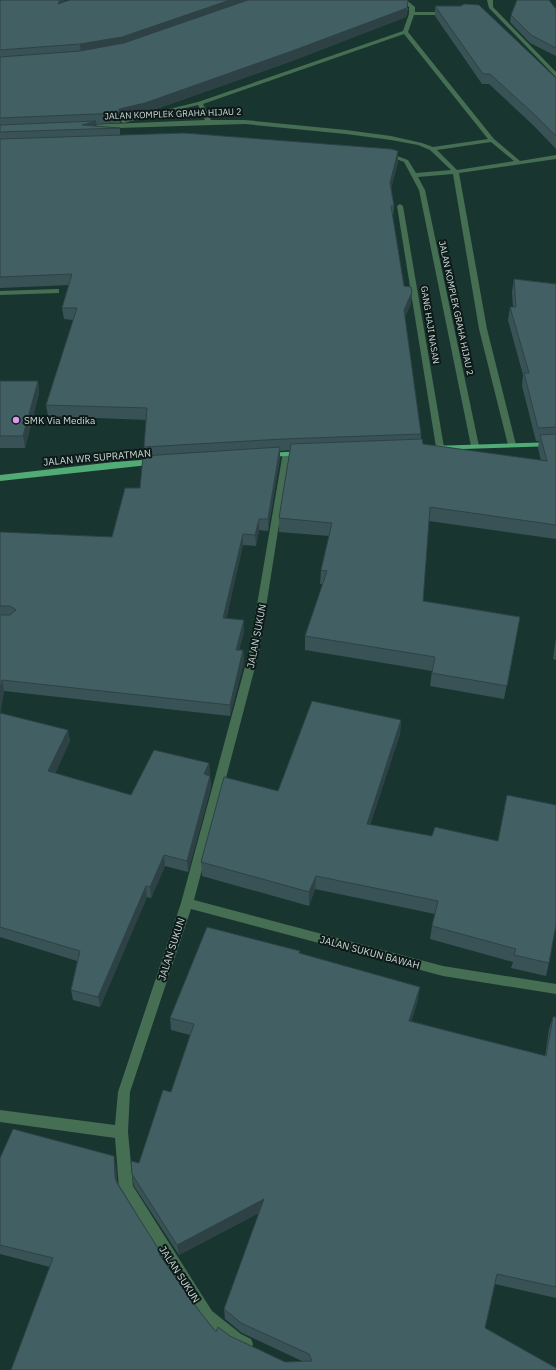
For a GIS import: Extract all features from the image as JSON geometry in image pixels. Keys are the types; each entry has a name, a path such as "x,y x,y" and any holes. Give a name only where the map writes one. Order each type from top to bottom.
{"main road":[{"path":"424,448 556,444"},
{"path":"255,456 309,453"},
{"name":"JALAN WR SUPRATMAN","path":"0,478 114,465 161,462"}],"street":[{"path":"396,0 411,6 412,14 405,32 492,140 518,162"},
{"path":"490,0 491,6 556,75"},
{"path":"412,14 452,13"},
{"name":"JALAN KOMPLEK GRAHA HIJAU 2","path":"94,127 200,103 405,32"},
{"path":"200,103 209,122"},
{"name":"JALAN KOMPLEK GRAHA HIJAU 2","path":"78,128 209,122 245,122 331,130 391,138 420,144 432,149 456,172"},
{"path":"432,149 492,140"},
{"name":"JALAN KOMPLEK GRAHA HIJAU 2","path":"380,152 406,161 422,190 475,446"},
{"path":"414,175 456,172 556,157"},
{"path":"456,172 483,329 512,445"},
{"name":"GANG HAJI NASAN","path":"400,206 440,447"},
{"path":"0,293 56,291"},
{"name":"JALAN SUKUN","path":"256,1348 236,1339 207,1316 179,1274 126,1188 120,1132 124,1092 186,903 254,652 286,454"},
{"name":"JALAN SUKUN BAWAH","path":"186,903 444,971 556,989"},
{"path":"0,1116 120,1132"}],"building":[{"path":"0,0 60,0 58,4 70,0 230,0 122,37 80,44 0,50"},
{"path":"248,0 408,0 407,8 292,51 145,103 119,109 119,113 0,118 0,57 80,51 124,43"},
{"path":"517,0 549,0 556,9 556,48 531,35 511,15"},
{"path":"464,4 479,5 556,78 556,136 490,74 483,74 435,6 461,6"},
{"path":"96,121 82,125 120,128 0,132 0,125"},
{"path":"184,133 391,149 398,151 390,183 394,206 391,206 404,286 411,287 412,292 404,310 421,434 283,439 144,447 147,408 46,405 77,308 62,308 72,274 0,277 0,139"},
{"path":"514,279 556,284 556,427 538,428 524,373 529,373 510,307 516,307"},
{"name":"SMK Via Medika","path":"0,381 38,381 23,436 0,436"},
{"path":"556,434 556,525 430,507 423,601 520,617 507,686 432,673 435,657 305,636 327,571 321,570 332,523 279,518 291,444 422,439 423,444 547,461 540,435"},
{"path":"280,447 268,519 259,519 255,535 243,534 223,618 244,620 236,650 243,650 230,705 2,680 0,690 0,615 10,615 16,610 10,606 0,606 0,532 112,537 125,488 140,488 143,456"},
{"path":"312,701 401,720 367,824 432,836 435,827 498,841 507,795 556,805 556,925 549,963 514,955 516,949 432,926 438,901 316,876 309,892 201,862 224,777 278,791"},
{"path":"0,713 68,730 48,771 131,795 154,750 209,763 204,774 210,776 187,861 164,855 150,887 146,886 98,997 71,990 80,951 0,927"},
{"path":"207,927 300,951 299,953 420,987 409,1021 546,1056 553,1017 556,1017 556,1287 497,1274 485,1328 556,1368 556,1370 11,1370 53,1258 0,1245 0,1158 13,1129 114,1156 115,1177 117,1183 161,1253 159,1254 216,1332 218,1327 230,1336 285,1362 312,1361 309,1354 241,1323 224,1309 264,1199 177,1245 132,1174 131,1161 139,1163 163,1090 171,1092 194,1024 170,1018"}],"place":[{"name":"SMK Via Medika","path":"16,420"}]}
